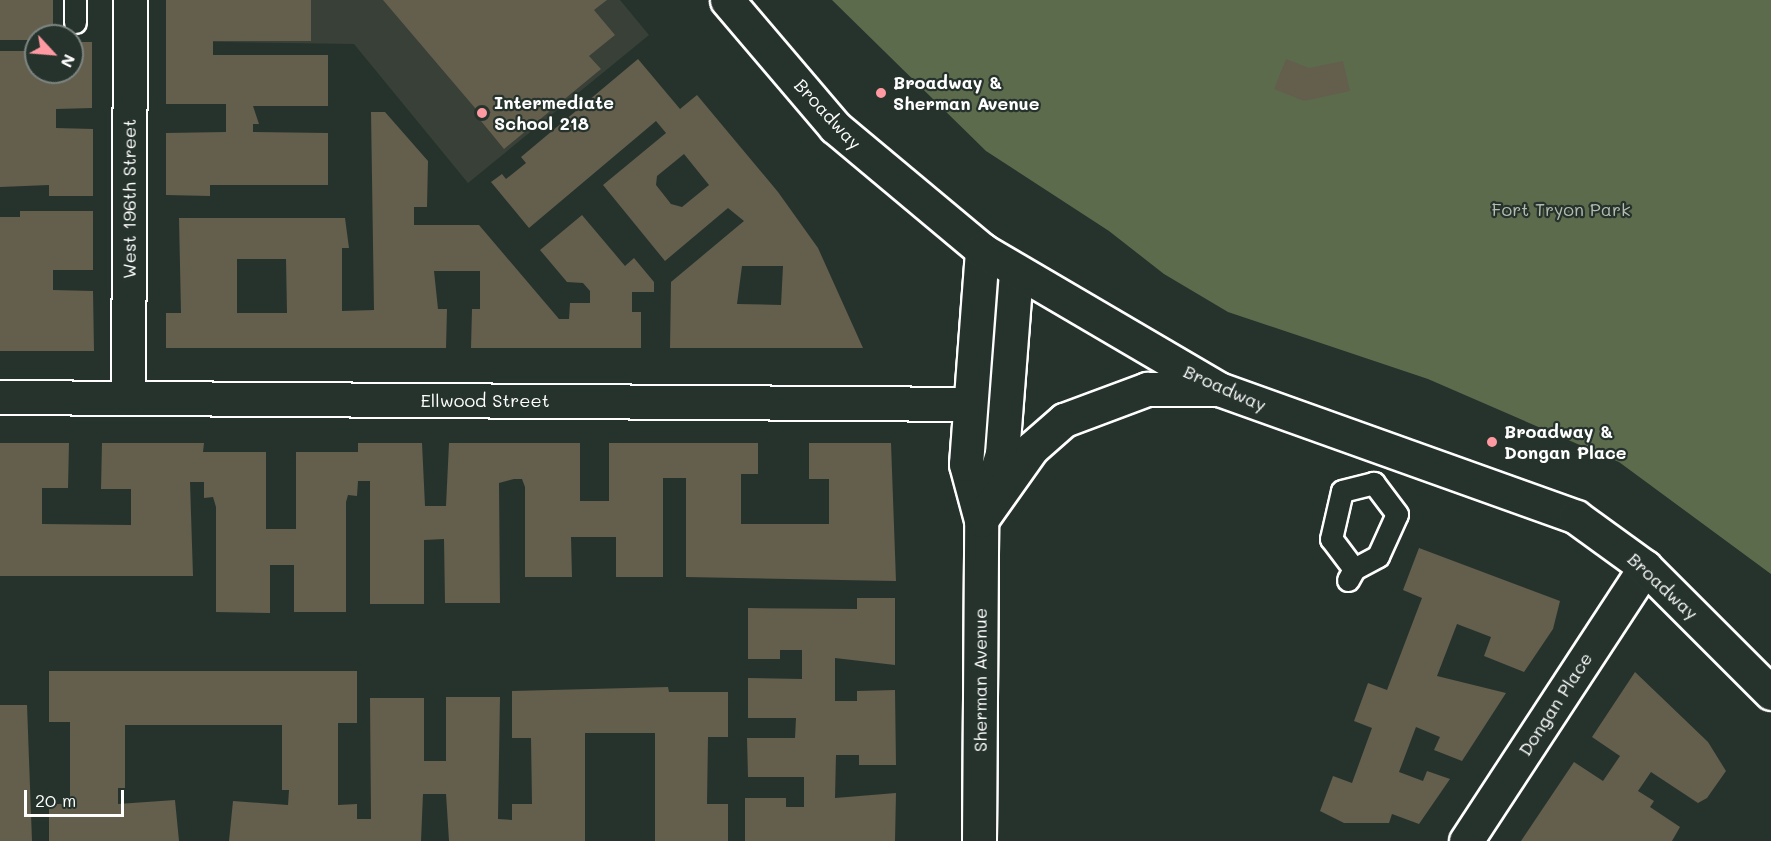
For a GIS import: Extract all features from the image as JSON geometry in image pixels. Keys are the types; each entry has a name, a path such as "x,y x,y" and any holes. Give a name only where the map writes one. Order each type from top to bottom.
{"main road":[{"name":"West 196th Street","path":"128,398 130,0"},
{"name":"Broadway","path":"727,0 835,128 982,250 1219,389 1576,517 1645,567 1771,693"},
{"name":"Sherman Avenue","path":"979,841 981,520 966,464 982,250"},
{"name":"Sherman Avenue","path":"981,520 1002,454 1016,272"},
{"path":"981,520 1026,456 1064,420 1147,389 1219,389"},
{"name":"Ellwood Street","path":"0,397 969,404"},
{"name":"Dongan Place","path":"1466,841 1645,567"}],"lane":[{"path":"75,0 75,22"},
{"path":"1374,483 1387,450"},
{"path":"1374,483 1397,514 1378,556 1351,574 1331,539 1342,491 1374,483"}],"shaded area":[{"name":"Intermediate School 218","path":"166,0 620,0 649,35 468,183 354,44 166,41"}],"green space":[{"name":"Fort Tryon Park","path":"832,0 1771,0 1771,574 1619,462 1428,379 1228,312 1164,274 1109,231 986,151"}],"building":[{"path":"0,0 53,0 53,24 24,24 24,40 0,40"},
{"path":"166,0 311,0 311,41 213,41 213,55 328,55 328,106 253,106 259,124 253,124 253,132 328,133 328,185 210,185 210,196 166,195 166,133 226,132 226,104 166,104"},
{"path":"383,0 607,0 594,10 615,35 589,56 601,69 504,149 481,121 491,112 475,108"},
{"path":"84,42 92,42 92,108 56,109 56,128 93,129 93,196 49,196 49,185 0,187 0,51 24,51 24,84 84,84"},
{"path":"638,59 680,109 697,95 778,192 818,248 863,348 670,348 671,282 744,221 728,208 665,261 603,185 666,133 656,121 529,228 491,182 502,174 506,179 526,163 521,157","holes":["684,154 709,185 682,207 671,204 656,185 657,176","742,266 783,266 781,305 737,304"]},
{"path":"1286,59 1309,68 1343,61 1350,91 1304,101 1274,89"},
{"path":"371,112 385,112 428,161 427,207 414,207 414,225 479,225 559,319 569,319 570,303 590,303 590,291 583,283 567,282 540,250 582,215 625,266 634,258 654,282 654,292 632,292 632,312 641,312 641,348 471,348 472,309 480,309 480,271 434,271 438,309 447,309 446,348 166,348 166,313 181,313 179,218 345,218 349,248 342,248 342,311 374,310","holes":["237,259 286,259 287,313 237,313"]},
{"path":"20,211 93,211 93,270 53,270 53,290 93,291 94,351 0,351 0,217 20,217"},
{"path":"0,443 69,443 68,488 42,488 42,524 131,525 131,489 101,489 102,443 204,443 203,452 266,452 266,529 296,529 296,452 358,452 358,443 422,443 425,506 446,506 449,443 580,443 580,501 609,501 609,443 758,443 758,474 741,474 741,524 829,524 829,479 809,479 809,443 891,443 896,581 686,577 686,478 663,478 663,577 616,577 616,537 571,537 572,577 525,577 525,487 522,479 514,479 499,483 500,603 445,603 444,539 424,540 424,604 370,604 370,481 358,481 357,496 348,495 346,502 346,612 294,612 294,565 270,565 270,613 216,612 216,507 213,497 204,498 204,482 190,482 193,576 0,576"},
{"path":"1419,548 1560,601 1553,629 1524,672 1484,656 1491,637 1457,624 1437,676 1506,693 1462,761 1434,750 1440,737 1416,727 1399,772 1423,781 1427,771 1450,779 1419,824 1392,814 1389,823 1344,823 1320,811 1333,776 1352,783 1372,728 1354,721 1368,683 1387,690 1422,598 1403,590"},
{"path":"857,598 895,598 895,665 835,658 835,701 857,701 857,691 895,690 896,765 859,765 859,755 836,755 835,798 896,793 895,841 745,841 745,798 786,798 786,807 804,807 804,777 748,777 747,738 795,738 796,718 748,718 748,678 802,679 802,650 780,650 780,659 748,659 748,608 857,609"},
{"path":"49,671 357,671 357,723 338,723 338,805 357,804 357,819 371,819 370,698 424,698 424,761 446,761 446,697 500,697 498,819 512,820 512,804 532,804 531,738 512,738 512,691 668,687 669,692 728,692 728,737 708,737 707,804 728,804 728,841 655,841 655,733 585,733 585,841 449,841 446,794 423,794 421,841 229,841 233,801 288,805 289,790 282,790 282,725 125,725 125,788 118,788 118,804 175,800 179,841 49,841 49,804 70,804 70,722 49,722"},
{"path":"1635,672 1708,742 1726,771 1707,798 1698,803 1651,772 1638,791 1654,801 1650,807 1680,827 1672,841 1521,841 1574,762 1603,781 1620,756 1592,737"},
{"path":"0,705 27,705 32,841 0,841"}],"place":[{"name":"Broadway & Sherman Avenue","path":"881,93"},
{"name":"Intermediate School 218","path":"482,113"},
{"name":"Broadway & Dongan Place","path":"1492,442"}]}
